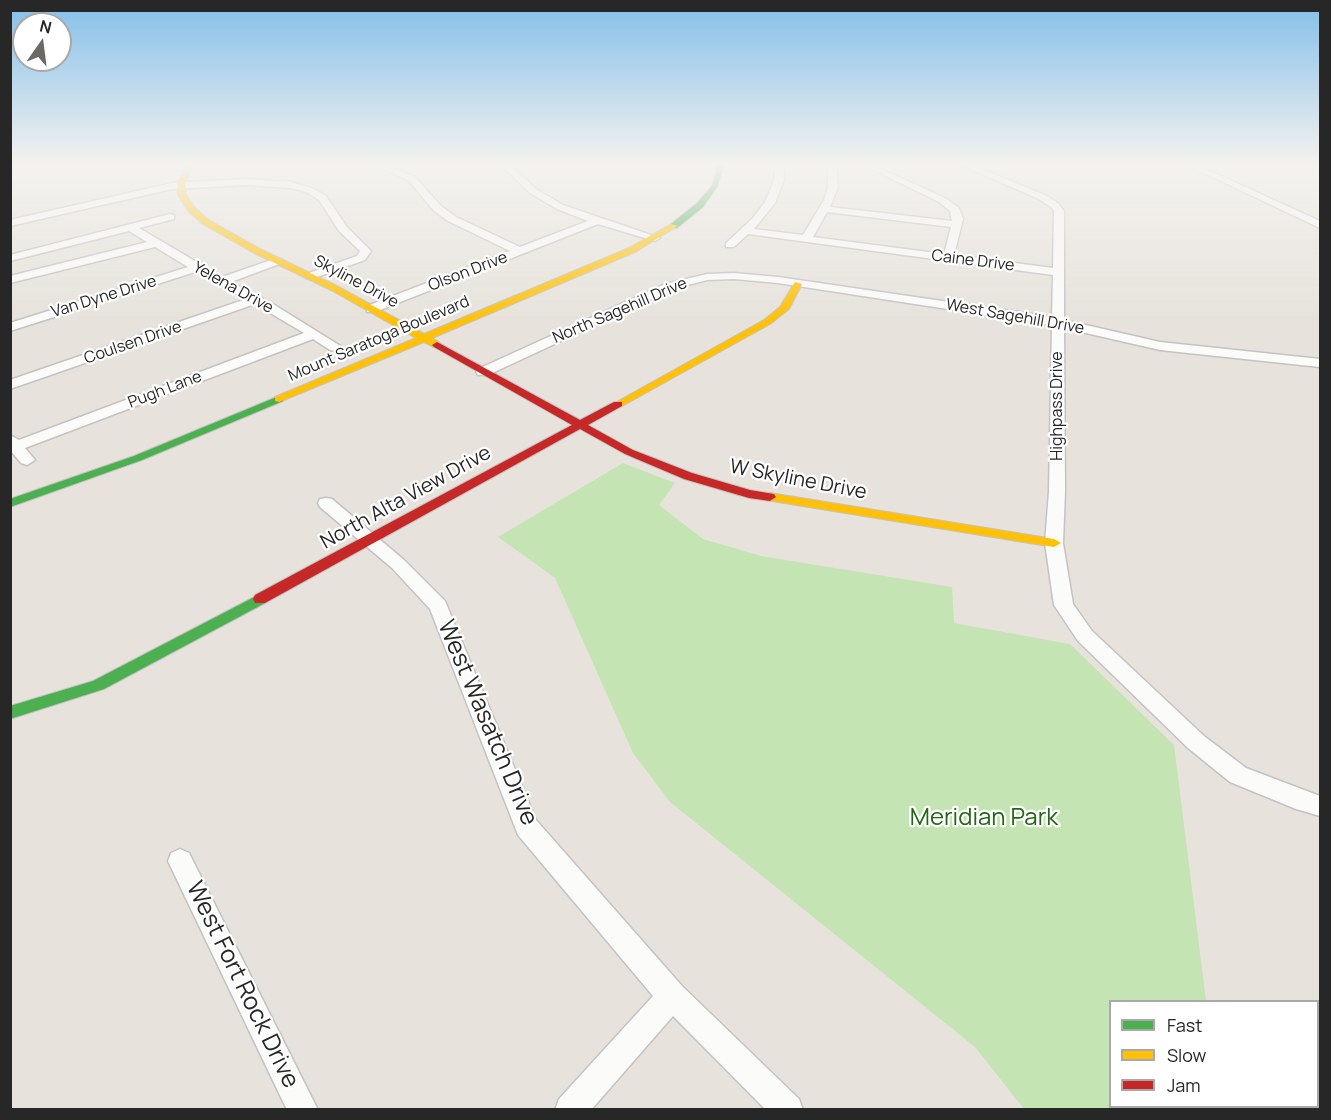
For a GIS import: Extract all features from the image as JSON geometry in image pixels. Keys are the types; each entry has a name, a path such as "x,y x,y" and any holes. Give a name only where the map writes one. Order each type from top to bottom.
{"street":[{"path":"10,223 36,217"},
{"path":"10,258 169,217"},
{"name":"Skyline Drive","path":"200,217 224,233 310,276 424,338"},
{"path":"310,276 358,259 366,253 343,229 336,217"},
{"path":"450,217 521,252"},
{"path":"589,217 655,238"},
{"name":"Mount Saratoga Boulevard","path":"13,503 138,458 424,338 655,238 686,217"},
{"path":"730,244 760,217"},
{"path":"806,240 820,217"},
{"path":"893,217 956,225"},
{"path":"948,258 957,217"},
{"name":"Highpass Drive","path":"1059,217 1057,491 1054,543 1064,605 1085,636 1196,742 1238,775 1304,802 1320,806"},
{"path":"1303,217 1320,225"},
{"name":"Olson Drive","path":"371,309 597,221"},
{"name":"Yelena Drive","path":"132,228 196,268 256,300 335,347"},
{"name":"Caine Drive","path":"746,231 1058,272"},
{"path":"10,280 156,243"},
{"path":"220,282 278,261"},
{"name":"Van Dyne Drive","path":"10,327 196,268"},
{"name":"North Sagehill Drive","path":"483,372 681,282 734,276 798,284"},
{"name":"West Sagehill Drive","path":"798,284 1058,322 1160,345 1320,363"},
{"name":"North Alta View Drive","path":"10,713 98,685 370,540 767,322 784,309 798,284"},
{"name":"Coulsen Drive","path":"10,385 256,300"},
{"name":"Pugh Lane","path":"13,443 314,334"},
{"name":"W Skyline Drive","path":"424,338 629,452 688,476 749,494 1054,543"},
{"path":"13,443 27,460"},
{"name":"West Wasatch Drive","path":"326,503 398,564 438,606 527,827 672,996 788,1110"},
{"name":"West Fort Rock Drive","path":"180,861 303,1110"},
{"path":"570,1110 672,996"}],"green space":[{"name":"Meridian Park","path":"623,463 675,483 659,505 703,539 761,556 952,587 954,623 1070,644 1174,745 1206,1000 1109,1000 1109,1108 1220,1109 1024,1109 975,1047 670,802 633,753 555,578 498,537"}],"traffic: fast":[{"path":"674,226 685,217"},
{"path":"10,503 138,458 279,399"},
{"path":"10,713 98,685 260,599"}],"traffic: slow":[{"path":"200,217 257,251 334,288 437,345"},
{"path":"279,399 632,250 674,226"},
{"path":"618,404 767,322 784,309 798,284"},
{"path":"770,497 1054,543"}],"traffic: jam":[{"path":"437,345 629,452 688,476 749,494 770,497"},
{"path":"260,599 618,404"}]}
